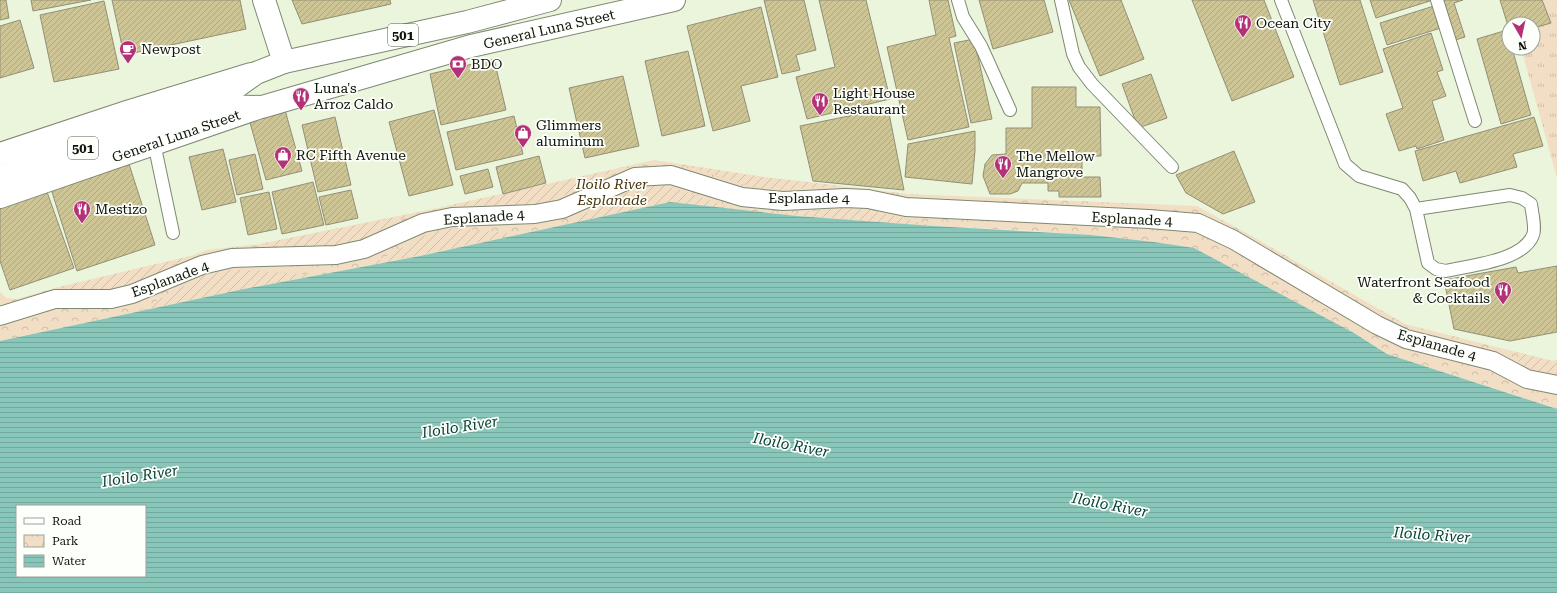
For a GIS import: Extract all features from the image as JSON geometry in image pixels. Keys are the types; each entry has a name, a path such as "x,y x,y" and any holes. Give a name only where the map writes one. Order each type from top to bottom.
{"main road":[{"path":"264,0 284,62"},
{"name":"General Luna Street","path":"0,154 130,111 256,73 284,62 467,22 550,0"},
{"name":"General Luna Street","path":"0,197 262,107 471,46 674,0"},
{"name":"General Luna Street","path":"210,106 256,73"},
{"name":"General Luna Street","path":"210,106 262,107"},
{"name":"501","path":"0,177 165,119 210,106"}],"street":[{"name":"Esplanade 4","path":"0,316 55,299 111,299 125,296 202,265 232,258 336,255 364,249 423,223 452,217 535,214 562,209 635,177 671,175 742,197 783,201 845,198 868,199 906,207 1149,219 1198,223 1234,240 1377,325 1406,339 1493,361 1527,379 1557,385"}],"lane":[{"path":"958,0 963,17 981,46 1010,110"},
{"path":"1061,0 1073,54 1079,66 1092,84 1172,167"},
{"path":"1281,0 1345,164 1359,176 1402,189 1410,198 1416,209 1428,263 1436,269 1446,271 1514,255 1526,247 1534,234 1531,204 1522,198 1510,195 1416,209"},
{"path":"1437,0 1475,121"},
{"path":"154,143 173,233"}],"green space":[{"path":"1507,0 1557,0 1557,178 1523,56 1541,56 1541,16 1524,16"},
{"name":"Iloilo River Esplanade","path":"654,160 763,177 908,194 1197,206 1405,324 1552,361 1557,360 1557,409 1387,354 1354,333 1154,242 1034,231 933,226 797,216 670,202 420,256 244,289 0,341 0,292 6,298 17,299 55,288 191,256 207,250 260,244 487,198"},
{"path":"680,164 763,177 842,186 775,190 751,187"},
{"path":"616,169 559,198 534,205 446,206"},
{"path":"666,185 737,210 670,202 563,225 636,188"},
{"path":"842,208 867,209 933,226 778,214"},
{"path":"411,214 360,240 331,247 260,244"},
{"path":"454,228 518,234 371,265 429,233"},
{"path":"191,256 131,286 110,291 55,288"},
{"path":"233,269 315,275 137,311 205,275"},
{"path":"1517,352 1552,361 1557,360 1557,375 1540,373 1520,365"}],"water":[{"name":"Iloilo River","path":"670,202 797,216 933,226 1091,235 1194,248 1354,333 1387,354 1557,409 1557,593 0,593 0,341 244,289 420,256"}],"building":[{"path":"0,0 6,0 9,18 0,20"},
{"path":"31,0 91,0 33,11"},
{"path":"112,0 240,0 246,29 124,55"},
{"path":"292,0 390,0 391,4 302,24"},
{"path":"764,0 804,0 816,50 796,55 800,70 782,74"},
{"path":"819,0 866,0 890,99 807,119 796,77 835,67"},
{"path":"929,0 948,0 956,36 949,38 969,127 908,140 887,47 936,35"},
{"path":"979,0 1044,0 1053,32 993,49"},
{"path":"1069,0 1121,0 1144,59 1100,76"},
{"name":"Ocean City","path":"1192,0 1264,0 1294,77 1232,101"},
{"path":"1313,0 1360,0 1383,72 1340,85"},
{"path":"1370,0 1433,0 1376,18"},
{"path":"1439,0 1463,0 1454,3 1465,37 1452,41"},
{"path":"1500,0 1542,0 1551,23 1541,26 1541,16 1505,16"},
{"path":"104,1 119,69 54,82 40,15"},
{"path":"1437,5 1444,27 1387,45 1380,23"},
{"path":"761,7 778,77 741,86 750,121 713,131 687,26"},
{"path":"20,20 34,68 0,78 0,26"},
{"path":"1501,32 1501,56 1514,56 1531,115 1501,124 1477,39"},
{"path":"1431,33 1443,70 1437,72 1446,96 1432,101 1444,140 1417,149 1416,146 1399,151 1386,114 1403,108 1383,49"},
{"path":"974,39 992,119 971,123 954,43"},
{"path":"688,51 705,126 662,136 645,61"},
{"path":"494,59 506,110 441,125 430,74"},
{"path":"1151,74 1167,118 1138,128 1122,84"},
{"path":"623,76 639,146 585,158 569,88"},
{"path":"1032,87 1076,87 1076,107 1100,107 1101,156 1082,156 1082,177 1100,177 1101,197 1059,197 1059,191 1048,191 1048,183 1022,183 1018,191 1010,194 990,194 983,176 985,164 992,155 1006,154 1006,128 1032,128"},
{"path":"888,108 904,190 813,181 800,126"},
{"path":"285,110 302,171 266,180 249,119"},
{"path":"434,110 453,185 409,196 389,122"},
{"path":"514,116 523,154 456,170 447,132"},
{"path":"335,117 351,185 318,192 302,125"},
{"path":"1534,117 1543,146 1513,154 1517,167 1460,183 1456,171 1423,181 1415,151"},
{"path":"975,131 972,184 905,177 908,144"},
{"path":"223,149 236,202 202,210 189,157"},
{"path":"1234,151 1255,202 1223,214 1186,193 1176,175"},
{"path":"255,154 263,189 237,195 229,160"},
{"path":"539,156 546,183 503,194 496,167"},
{"path":"129,164 155,245 77,271 51,189"},
{"path":"488,169 493,187 465,194 460,176"},
{"path":"313,182 324,225 282,234 272,192"},
{"path":"46,189 74,268 10,290 0,261 0,205"},
{"path":"351,190 358,218 326,225 319,197"},
{"path":"269,192 277,229 248,235 240,198"},
{"name":"Waterfront Seafood & Cocktails","path":"1557,266 1557,332 1510,341 1454,329 1444,280 1516,267 1518,273"}],"place":[{"name":"Ocean City","path":"1243,38"},
{"name":"Newpost","path":"128,64"},
{"name":"BDO","path":"458,79"},
{"name":"Luna's Arroz Caldo","path":"301,111"},
{"name":"Light House Restaurant","path":"820,116"},
{"name":"Glimmers aluminum","path":"523,148"},
{"name":"RC Fifth Avenue","path":"283,170"},
{"name":"The Mellow Mangrove","path":"1003,179"},
{"name":"Mestizo","path":"82,224"},
{"name":"Waterfront Seafood & Cocktails","path":"1503,305"}]}
